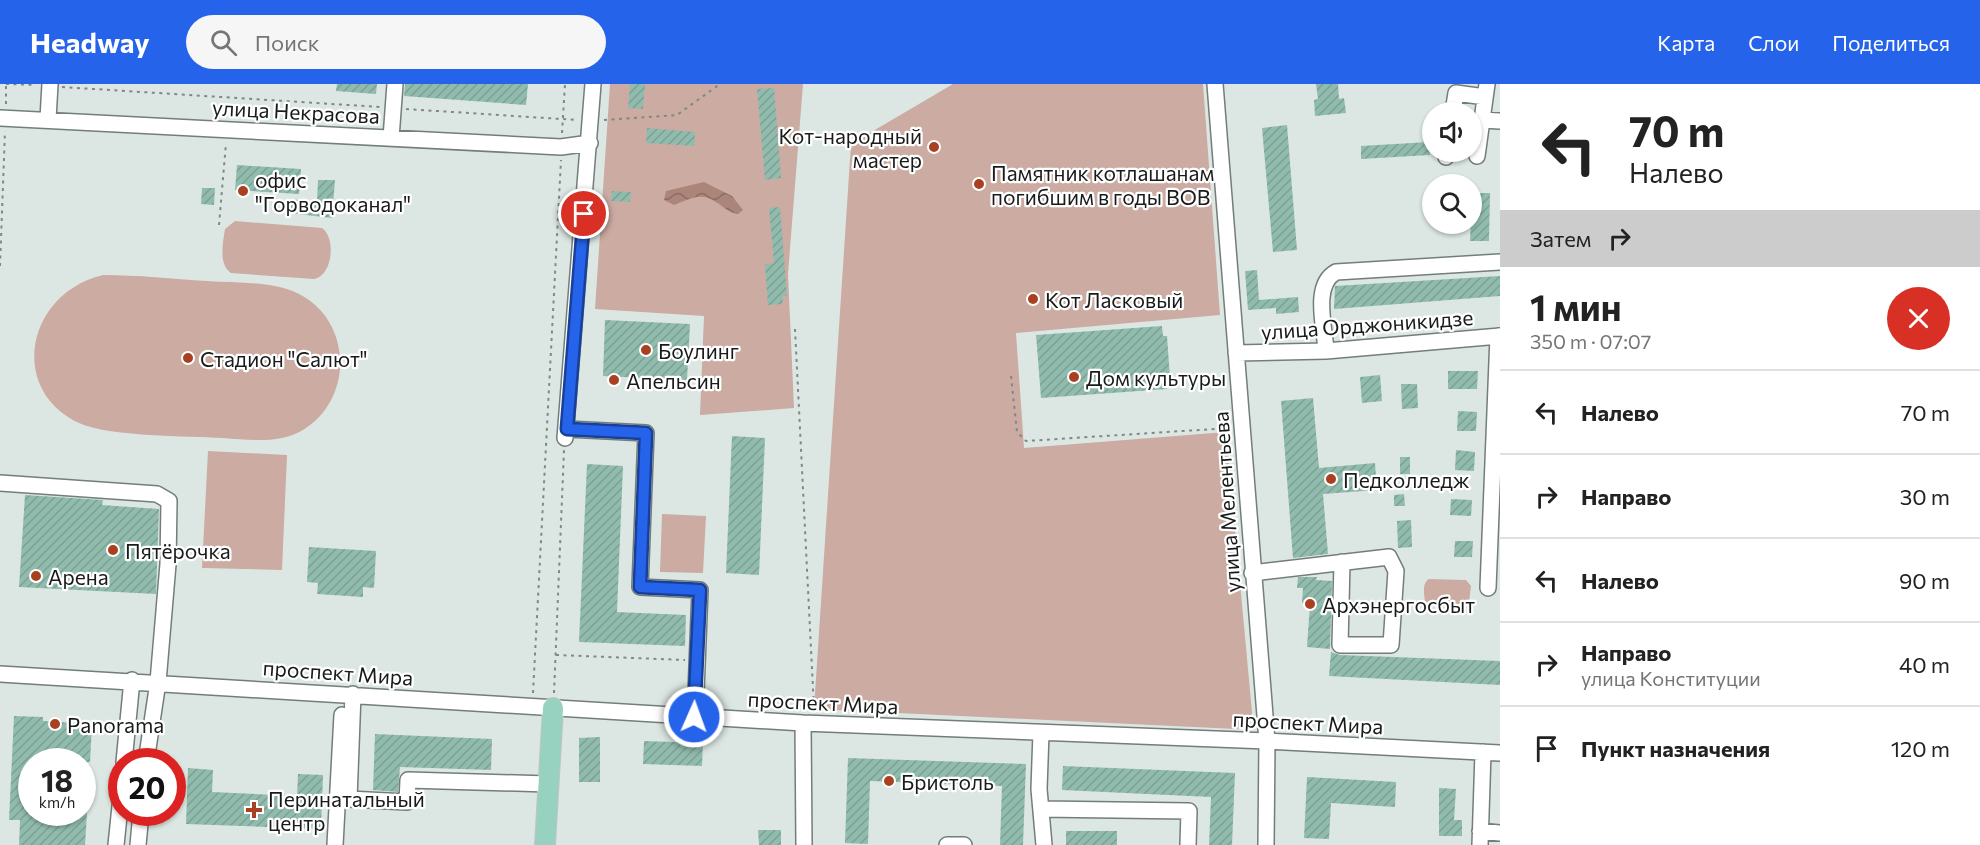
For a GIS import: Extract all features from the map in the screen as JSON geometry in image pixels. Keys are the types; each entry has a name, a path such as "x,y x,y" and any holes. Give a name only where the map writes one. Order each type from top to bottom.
{"main road":[{"path":"545,845 553,708"}],"street":[{"path":"391,138 395,84"},
{"path":"593,84 566,434 646,433 640,587 700,590 694,717"},
{"name":"улица Мелентьева","path":"1215,84 1267,741 1266,845"},
{"path":"48,119 50,85"},
{"path":"1455,102 1456,93 1486,90 1482,120 1500,121"},
{"name":"улица Некрасова","path":"3,118 561,147 590,143"},
{"path":"1326,351 1322,291 1328,276 1336,272 1500,262"},
{"path":"1488,588 1498,413 1499,336"},
{"name":"улица Орджоникидзе","path":"1236,353 1326,351 1499,336"},
{"path":"0,483 157,494 167,497 171,504 158,682 148,748"},
{"path":"1252,573 1342,562 1389,557 1396,571 1391,645 1340,645 1342,562"},
{"name":"проспект Мира","path":"0,674 132,680 694,717 1500,753"},
{"path":"125,748 132,680"},
{"path":"348,694 348,799 407,802 408,780 548,784"},
{"path":"335,845 348,694"},
{"path":"804,845 809,723"},
{"path":"1041,733 1039,789 1044,845"},
{"path":"1483,752 1480,838 1500,832"},
{"path":"1041,809 1189,811 1188,845"},
{"path":"116,845 118,826"},
{"path":"138,845 140,826"},
{"path":"947,845 964,845"}],"path":[{"path":"0,266 3,118 6,84 591,121 677,115 720,84"},
{"path":"533,705 532,672 564,84"},
{"path":"219,225 227,128"},
{"path":"795,329 809,723"},
{"path":"1011,376 1017,432 1026,441 1242,427"},
{"path":"553,708 566,434"},
{"path":"556,655 697,661"}],"shaded area":[{"path":"610,84 803,84 788,274 794,408 700,415 704,316 595,309"},
{"path":"953,84 1203,84 1220,315 1016,333 1024,448 1226,432 1252,712 1250,722 1243,727 1236,729 814,709 851,144"},
{"path":"235,221 322,228 331,247 329,264 320,276 314,279 231,273 224,264 223,247 225,229"},
{"name":"Стадион \"Салют\"","path":"103,275 253,283 276,286 297,293 315,305 328,321 337,339 340,359 338,379 332,399 320,416 303,430 274,439 149,435 110,431 79,423 56,408 42,388 35,366 36,343 43,321 57,301 77,285"},
{"path":"208,451 287,455 282,570 202,568"},
{"path":"662,514 706,516 703,573 660,572"},
{"path":"1429,579 1466,580 1471,586 1469,602 1464,605 1428,605 1425,601 1424,589"}],"water":[{"path":"704,182 732,196 743,210 738,214 733,213 704,197 691,198 674,205 664,200 666,191"}],"building":[{"path":"337,84 377,84 376,94 336,91"},
{"path":"405,84 528,84 526,105 404,96"},
{"path":"630,84 645,84 643,109 628,108"},
{"path":"1316,84 1338,84 1339,99 1344,98 1346,113 1315,116 1314,100 1318,99"},
{"path":"774,88 781,178 765,180 757,89"},
{"path":"1287,125 1297,250 1273,252 1262,128"},
{"path":"647,128 695,132 694,146 646,143"},
{"path":"1422,142 1422,155 1361,159 1361,146"},
{"path":"237,165 301,169 299,194 235,190"},
{"path":"318,180 335,180 332,218 289,213 290,199 317,202"},
{"path":"202,188 215,188 214,205 201,204"},
{"path":"612,191 631,192 630,202 611,201"},
{"path":"1482,193 1490,193 1489,241 1470,241 1470,234 1482,234"},
{"path":"780,207 787,296 782,296 783,304 768,305 765,264 774,263 769,208"},
{"path":"1257,270 1259,300 1298,297 1299,312 1276,314 1276,308 1248,310 1245,271"},
{"path":"1500,276 1500,296 1334,309 1335,286"},
{"name":"Боулинг","path":"605,320 690,324 687,380 603,376"},
{"path":"1162,326 1163,336 1167,336 1170,378 1166,379 1167,389 1041,398 1036,335"},
{"path":"1448,371 1478,371 1477,389 1448,389"},
{"path":"1380,375 1382,401 1362,403 1360,377"},
{"path":"1401,384 1417,384 1418,408 1402,409"},
{"name":"Педколледж","path":"1313,398 1319,468 1375,463 1377,490 1323,494 1328,554 1293,558 1281,401"},
{"path":"1458,411 1477,412 1476,431 1457,431"},
{"path":"732,436 765,438 759,575 726,573"},
{"path":"1456,450 1475,452 1474,471 1455,470"},
{"path":"1400,457 1410,457 1410,474 1400,474"},
{"path":"587,464 623,466 617,612 686,615 685,646 579,642"},
{"path":"1404,494 1405,506 1394,506 1394,495"},
{"path":"25,495 103,500 102,505 159,509 156,594 19,587"},
{"path":"1451,499 1472,500 1471,516 1450,515"},
{"path":"1411,520 1412,547 1398,548 1397,521"},
{"path":"1455,541 1473,541 1472,557 1454,557"},
{"path":"309,547 376,551 374,588 363,587 363,597 317,594 318,583 307,582"},
{"path":"1298,577 1317,577 1316,580 1332,581 1330,649 1307,647 1310,604 1302,603 1303,588 1297,588"},
{"path":"1331,652 1340,655 1500,661 1500,685 1329,676"},
{"path":"14,716 43,717 43,721 92,724 91,748 18,748 18,820 9,820"},
{"path":"375,734 492,739 491,770 400,767 398,792 373,790"},
{"path":"600,737 600,782 579,782 579,738"},
{"path":"644,741 703,743 702,766 643,764"},
{"path":"848,758 1026,764 1023,845 1000,845 1002,786 870,781 868,844 845,843"},
{"path":"1063,766 1235,773 1232,845 1209,845 1211,797 1062,790"},
{"name":"Перинатальный центр","path":"188,768 213,770 212,792 297,796 298,774 323,775 321,829 186,824"},
{"path":"1307,777 1396,782 1395,807 1331,803 1329,839 1304,838"},
{"path":"1439,788 1456,789 1454,820 1462,820 1462,836 1439,836"},
{"path":"20,826 86,826 85,845 19,845"},
{"path":"758,830 781,830 781,845 759,845"},
{"path":"1066,831 1117,831 1117,845 1066,845"}],"place":[{"name":"Кот-народный мастер","path":"934,147"},
{"name":"Памятник котлашанам погибшим в годы ВОВ","path":"979,184"},
{"name":"офис \"Горводоканал\"","path":"243,191"},
{"name":"Кот Ласковый","path":"1033,299"},
{"name":"Боулинг","path":"646,350"},
{"name":"Стадион \"Салют\"","path":"188,358"},
{"name":"Дом культуры","path":"1074,377"},
{"name":"Апельсин","path":"614,380"},
{"name":"Педколледж","path":"1331,479"},
{"name":"Пятёрочка","path":"113,550"},
{"name":"Арена","path":"36,576"},
{"name":"Архэнергосбыт","path":"1310,604"},
{"name":"Panorama","path":"55,724"},
{"name":"Бристоль","path":"889,781"},
{"name":"Перинатальный центр","path":"254,810"}],"route":[{"path":"584,214 567,429 646,433 640,587 700,590 694,717"}]}
